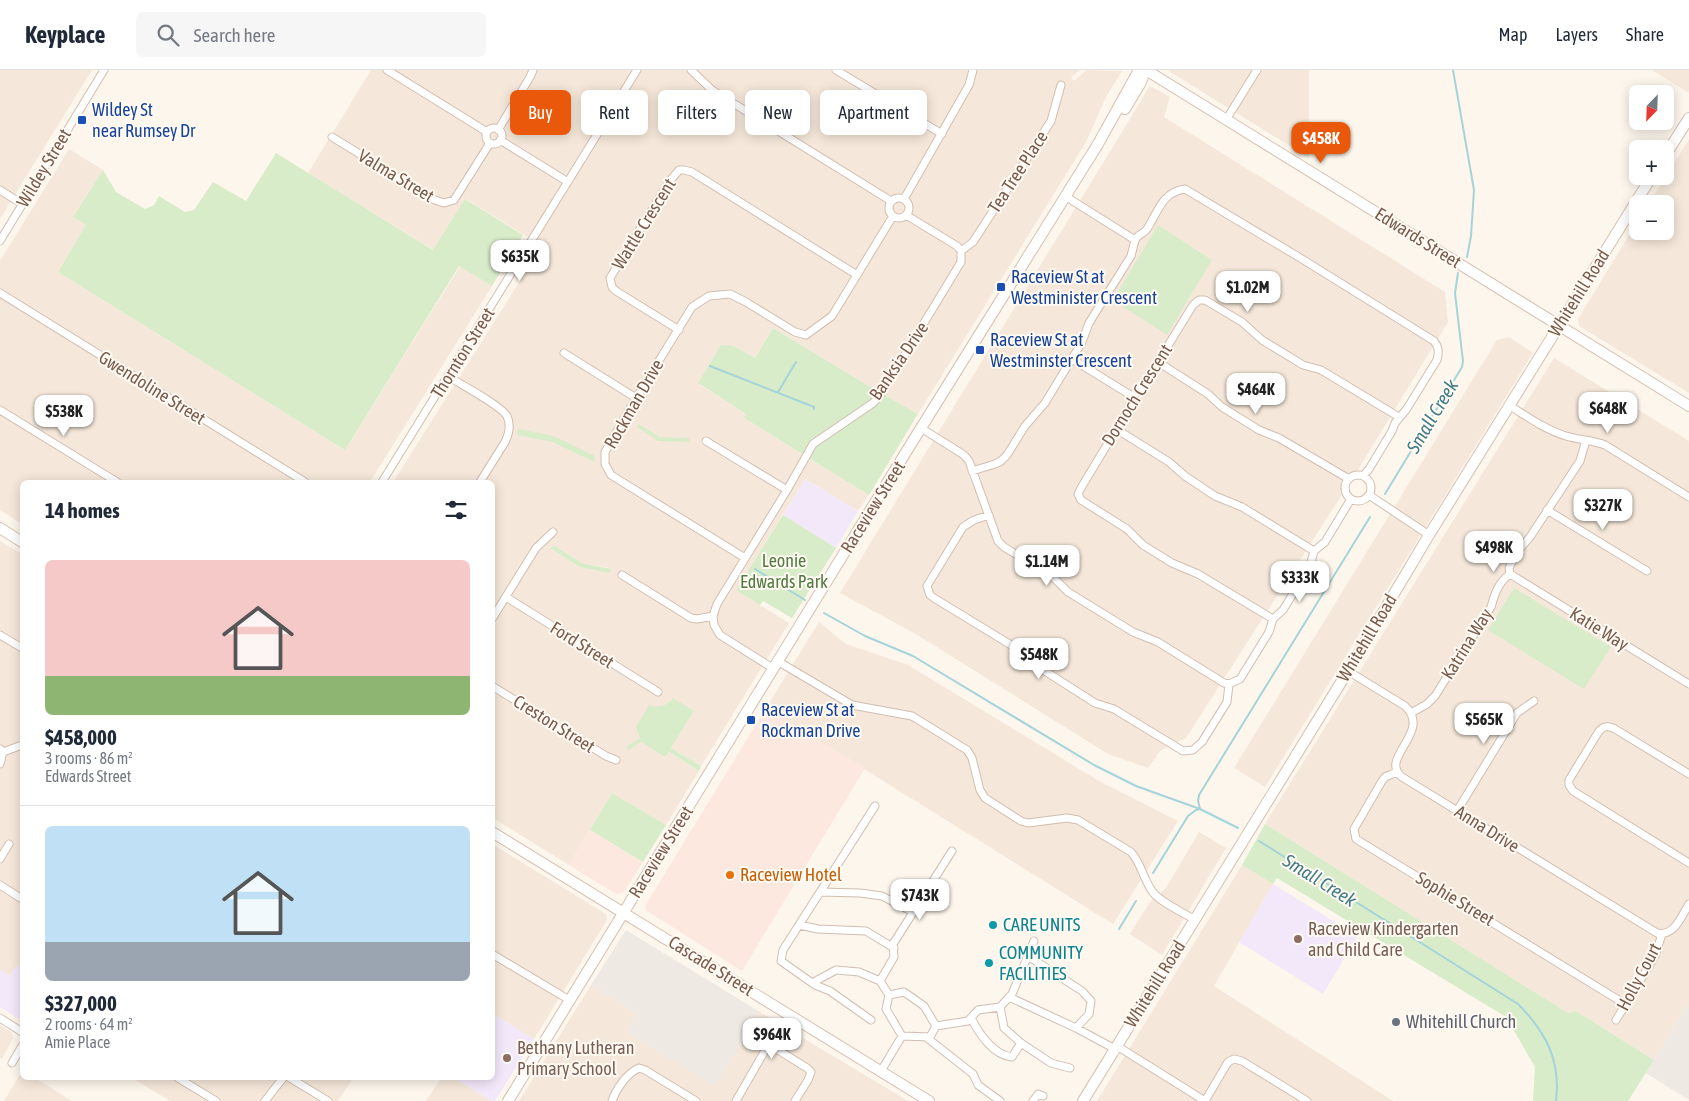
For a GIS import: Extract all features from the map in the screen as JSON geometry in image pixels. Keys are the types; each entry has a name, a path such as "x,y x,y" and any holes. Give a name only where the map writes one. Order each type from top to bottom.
{"street":[{"name":"Wildey Street","path":"0,241 104,70"},
{"path":"387,70 487,132"},
{"path":"498,130 533,70"},
{"name":"Thornton Street","path":"383,480 449,377 637,70"},
{"path":"690,70 712,90 891,201"},
{"path":"836,70 942,134"},
{"path":"904,199 969,85 973,70"},
{"name":"Raceview Street","path":"508,1101 921,428 1098,144 1139,70"},
{"name":"Raceview Street","path":"1098,144 1124,111 1146,70"},
{"name":"Edwards Street","path":"1146,70 1689,406"},
{"path":"1226,120 1257,70"},
{"name":"Tea Tree Place","path":"961,251 973,242 1051,121 1061,85"},
{"path":"1674,142 1689,118"},
{"path":"492,128 498,130 501,136 500,140 494,144 490,142 486,137 487,132 492,128"},
{"name":"Valma Street","path":"332,137 435,200 444,203 454,200 490,142"},
{"path":"500,140 568,182"},
{"name":"Wattle Crescent","path":"679,330 616,291 612,287 610,278 679,170 692,172 857,275"},
{"name":"Whitehill Road","path":"1083,1101 1429,535 1646,185"},
{"path":"972,471 995,464 1007,455 1072,359 1082,342 1089,323 1131,256 1135,240 1145,232 1165,198 1175,190 1185,189 1426,335 1438,346 1437,360 1363,476"},
{"path":"0,190 22,204"},
{"path":"1065,196 1135,240"},
{"path":"898,198 904,199 909,208 906,215 902,218 893,216 889,210 891,201 898,198"},
{"path":"906,215 961,251"},
{"name":"Rockman Drive","path":"745,558 611,475 605,464 605,452 692,308 709,296 730,294 795,332 806,335 832,316 893,216"},
{"name":"Banksia Drive","path":"745,558 813,444 879,397 958,269 961,262 961,251"},
{"name":"Gwendoline Street","path":"0,293 301,480"},
{"name":"Dornoch Crescent","path":"1272,619 1198,574 1143,545 1127,529 1082,500 1078,494 1129,408 1132,396 1142,388 1193,305 1198,300 1205,300 1242,322 1262,340 1303,365 1321,370 1399,417"},
{"path":"564,353 636,398"},
{"path":"1072,359 1132,396"},
{"path":"1158,362 1208,394 1222,407 1259,430 1279,438 1349,479"},
{"path":"449,377 503,411 509,423 508,436 481,480"},
{"path":"1510,406 1550,430 1569,437 1595,441 1605,445 1689,497"},
{"path":"0,410 114,480"},
{"path":"921,428 964,455 969,461 998,541 1004,547 1052,576 1068,592 1133,632 1158,642 1224,683 1229,684 1240,679 1269,632 1272,619 1283,610 1310,566 1314,551 1325,542 1351,499"},
{"path":"1116,429 1169,462 1184,476 1215,496 1242,507 1314,551"},
{"path":"706,440 787,490"},
{"name":"Katrina Way","path":"1411,713 1427,704 1435,696 1491,607 1495,591 1501,580 1510,574 1509,568 1517,552 1530,538 1580,461 1586,440"},
{"path":"1363,476 1369,482 1370,491 1368,495 1360,500 1351,499 1345,490 1349,479 1363,476"},
{"path":"1368,495 1429,535"},
{"path":"1548,510 1647,571"},
{"path":"989,516 973,521 963,527 927,586 930,595 934,598 1012,646 1026,659 1095,703 1114,709 1183,751 1193,750 1202,742 1227,702 1229,684"},
{"path":"0,528 20,541"},
{"path":"495,614 536,548 554,532"},
{"path":"745,558 717,604 712,616 714,625 720,635 852,705 912,716 967,750 972,758 980,790 985,798 1021,821 1028,823 1067,818 1078,820 1131,852 1156,896 1195,920"},
{"path":"622,574 691,618 697,619 712,616"},
{"name":"Katie Way","path":"1510,574 1689,684"},
{"name":"Ford Street","path":"506,598 658,692"},
{"path":"0,635 20,647"},
{"path":"1348,670 1406,706 1411,713 1414,722 1413,729 1397,757 1397,772"},
{"name":"Creston Street","path":"495,688 606,756 616,760"},
{"path":"1457,811 1517,712 1534,701"},
{"path":"1689,774 1608,726 1603,727 1599,731 1569,780 1569,786 1573,791 1689,863"},
{"path":"0,764 2,751 20,746"},
{"name":"Anna Drive","path":"1397,772 1457,811 1652,930 1662,934"},
{"name":"Sophie Street","path":"1397,772 1382,781 1354,829 1356,839 1625,1004"},
{"path":"871,1020 830,991 812,983 781,961 783,950 875,806"},
{"name":"Cascade Street","path":"495,834 929,1101"},
{"path":"0,859 9,844"},
{"path":"880,982 894,957 893,944 952,850"},
{"path":"0,885 20,898"},
{"path":"820,892 860,893 882,896 913,912"},
{"path":"1662,934 1673,930 1689,904"},
{"path":"799,925 818,929 866,931 894,948"},
{"name":"Holly Court","path":"1616,1020 1655,956 1662,934"},
{"path":"936,1026 968,1021 978,1010 1000,1007 1012,994 1034,941"},
{"path":"495,956 571,1001"},
{"path":"1028,956 1082,991 1091,1000 1089,1014 1076,1028"},
{"path":"812,983 836,970 859,972 880,982 889,995 886,1010 902,1036"},
{"path":"889,995 904,992 924,1006 936,1026"},
{"path":"1009,997 1116,1048 1205,1101 1228,1062 1234,1059 1242,1061 1307,1101"},
{"path":"1000,1007 1004,1028 1051,1063 1070,1068"},
{"path":"0,1018 20,1031"},
{"path":"971,1018 980,1035 1003,1056 1012,1056 1022,1043"},
{"path":"902,1036 930,1037 936,1026"},
{"path":"881,1072 902,1036"},
{"path":"926,1037 973,1074 978,1085 1000,1101"},
{"path":"736,1101 767,1047 770,1045 808,1068 811,1072 795,1101"},
{"path":"12,1063 20,1049"},
{"path":"612,1101 623,1081 634,1070 639,1068 696,1101"},
{"path":"181,1080 216,1101"},
{"path":"265,1101 281,1080"},
{"path":"293,1080 328,1101"},
{"path":"1033,1101 1038,1094 1043,1096"}],"shaded area":[{"path":"0,70 92,70 0,219"},
{"path":"371,70 1080,70 1071,77 1074,81 1087,70 1122,71 1106,97 1086,142 918,414 773,328 755,358 734,346 700,385 746,414 744,418 869,495 858,511 805,479 736,590 789,623 701,766 671,748 694,711 670,702 656,707 640,738 629,750 641,742 665,757 668,752 699,771 666,825 612,793 569,865 495,819 495,480 394,480 542,246 466,199 434,250 308,173","holes":["518,435 554,436 594,462 552,442","555,546 582,563 610,568 580,567 550,548"]},
{"path":"1167,70 1309,70 1309,158"},
{"path":"1652,70 1689,70 1689,93"},
{"path":"1150,86 1170,97 1164,117 1445,292 1448,322 1359,468 1186,738 1160,751 1148,768 1108,754 914,633 840,593"},
{"path":"1689,139 1689,393 1579,326 1578,319 1629,235 1629,240 1674,240 1674,195 1655,195 1661,185 1674,185 1674,163"},
{"path":"69,149 103,170 73,217 87,225 58,272 345,450 460,266 492,286 371,480 20,480 20,523 0,510 0,261"},
{"path":"1509,337 1533,353 1265,787 1234,768 1497,340"},
{"path":"1554,358 1689,441 1689,1003 1654,1060 1576,1011 1568,1013 1265,824"},
{"path":"805,479 858,511 836,548 783,515"},
{"path":"0,541 20,553 20,967 17,965 10,976 0,970"},
{"path":"819,622 846,644 908,665 1099,781 1178,821 1113,924 766,708"},
{"path":"766,708 865,768 742,971 647,911 645,906"},
{"path":"590,830 643,862 623,893 616,894 569,865"},
{"path":"1199,832 1226,848 1162,955 1130,934 1150,902 1166,888"},
{"path":"495,846 606,914 607,920 534,1039 495,1015"},
{"path":"1242,865 1273,884 1214,986 1393,1101 1097,1101"},
{"name":"Raceview Kindergarten and Child Care","path":"1273,884 1358,936 1323,994 1239,942"},
{"path":"626,930 760,1012 715,1086 626,1032 637,1014 591,985"},
{"path":"17,965 20,967 20,1019 0,1007 0,970 10,976"},
{"path":"591,985 637,1014 626,1032 715,1085 760,1012 908,1101 519,1101"},
{"path":"1689,1003 1689,1100 1646,1073"},
{"name":"Bethany Lutheran Primary School","path":"495,1015 534,1039 495,1101 457,1080 495,1080"},
{"path":"0,1025 11,1032 13,1038 2,1059 0,1058"},
{"path":"20,1074 20,1080 38,1080 72,1101 4,1101"},
{"path":"135,1080 352,1080 338,1101 170,1101"},
{"path":"440,1080 457,1080 492,1101 426,1101"}],"green space":[{"path":"276,153 433,250 465,199 523,235 492,286 459,266 345,450 58,272 86,225 73,217 103,170 116,192 145,209 154,205 159,196 185,212 194,210 213,182 246,201"},
{"path":"1158,225 1212,260 1167,335 1113,300"},
{"path":"773,328 918,414 869,495 744,418 746,414 698,383 721,345 734,346 755,358"},
{"path":"639,424 660,437 689,438 689,442 658,441 637,427"},
{"path":"518,429 554,436 595,456 594,462 552,442 517,435"},
{"name":"Leonie Edwards Park","path":"783,515 836,548 792,618 763,601 760,605 736,590"},
{"path":"555,546 582,563 611,569 609,573 580,567 550,548"},
{"path":"1514,588 1611,647 1584,689 1488,630"},
{"path":"673,698 694,711 671,748 701,766 699,771 669,752 665,757 641,742 629,750 626,747 640,738 636,727 649,705 662,706"},
{"path":"612,793 666,825 643,862 590,830"},
{"path":"1265,824 1568,1013 1576,1011 1654,1060 1628,1101 1533,1101 1535,1067 1506,1017 1277,878 1273,884 1242,865"}],"waterway":[{"name":"Small Creek","path":"1453,70 1474,190 1471,236 1467,257"},
{"name":"Small Creek","path":"1385,494 1462,367 1463,361 1455,293 1458,273"},
{"path":"778,392 796,362"},
{"path":"710,366 814,407 814,409"},
{"name":"Small Creek","path":"1238,828 1200,809 1199,795 1370,517"},
{"path":"755,569 805,600"},
{"path":"824,613 865,636 913,656 1094,765 1136,786 1200,809"},
{"path":"1153,873 1188,816 1200,809"},
{"name":"Small Creek","path":"1259,841 1518,1004 1544,1036 1554,1060 1557,1086 1556,1101"},
{"path":"1119,929 1136,901"}],"place":[{"name":"Wildey St near Rumsey Dr","path":"82,120"},
{"name":"Raceview St at Westminister Crescent","path":"1001,287"},
{"name":"Raceview St at Westminster Crescent","path":"980,350"},
{"name":"Raceview St at Rockman Drive","path":"751,720"},
{"name":"Raceview Hotel","path":"730,875"},
{"name":"CARE UNITS","path":"993,925"},
{"name":"Raceview Kindergarten and Child Care","path":"1298,939"},
{"name":"COMMUNITY FACILITIES","path":"989,963"},
{"name":"Whitehill Church","path":"1396,1022"},
{"name":"Bethany Lutheran Primary School","path":"507,1058"}]}
